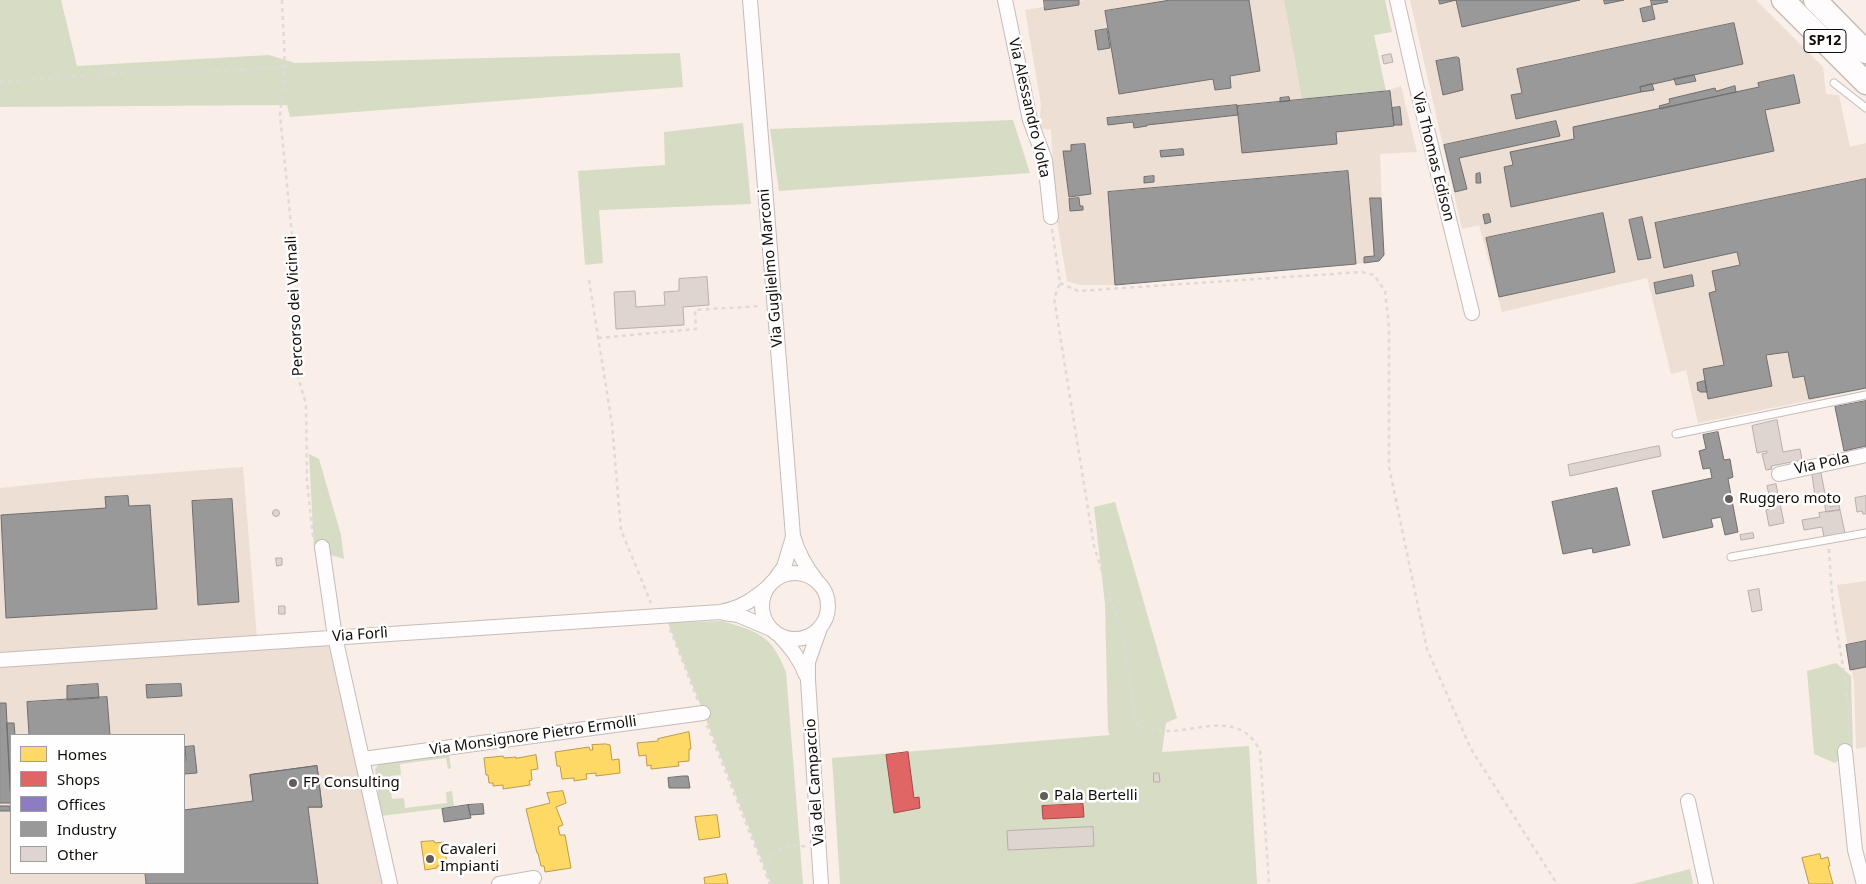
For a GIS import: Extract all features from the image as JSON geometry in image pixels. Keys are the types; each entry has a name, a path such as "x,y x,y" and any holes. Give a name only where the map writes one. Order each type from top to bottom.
{"main road":[{"name":"SP12","path":"1784,0 1866,83"},
{"name":"SP12","path":"1814,0 1866,52"}],"street":[{"name":"Via Guglielmo Marconi","path":"750,0 793,536 804,564 816,580"},
{"name":"Via Alessandro Volta","path":"1005,0 1030,120 1045,160 1051,217"},
{"name":"Via Thomas Edison","path":"1398,0 1416,84 1472,313"},
{"name":"Via Pola","path":"1779,474 1866,455"},
{"name":"Via Guglielmo Marconi","path":"771,584 784,567 793,536"},
{"path":"322,546 335,637 390,884"},
{"path":"796,573 816,580 823,588 828,608 826,619 820,628 812,635 802,639 791,639 776,633 765,620 762,610 763,598 771,584 785,574 796,573"},
{"name":"Via Forlì","path":"0,660 720,612 738,608 752,600 771,584"},
{"name":"Via Forlì","path":"720,612 738,615 776,633"},
{"name":"Via del Campaccio","path":"820,628 808,662 808,680 822,884"},
{"name":"Via del Campaccio","path":"776,633 802,664 808,680"},
{"name":"Via Monsignore Pietro Ermolli","path":"362,759 703,714"},
{"path":"1845,751 1855,850 1864,884"},
{"path":"1688,802 1706,884"},
{"path":"499,884 534,878"}],"lane":[{"path":"1834,83 1866,108"},
{"path":"1676,434 1866,395"},
{"path":"1731,557 1866,533"}],"path":[{"name":"Percorso dei Vicinali","path":"282,0 285,67 280,115 297,285 294,310 296,370 306,404 307,480 313,543 322,546"},
{"path":"0,82 133,72 198,72 285,67"},
{"path":"1051,217 1060,283 1054,298 1094,546 1123,638 1132,705 1136,720 1140,727 1173,730 1222,725 1240,729 1257,744 1260,751 1269,884"},
{"path":"1060,283 1078,291 1362,272 1374,274 1385,291 1389,327 1389,467 1427,649 1471,749 1557,884"},
{"path":"589,280 612,424 621,530 653,609 668,623 769,882"},
{"path":"598,338 696,329 695,310 774,305"},
{"path":"1828,540 1833,604 1848,708 1849,726 1845,751"},
{"path":"769,882 768,864 775,853 786,845 797,844 810,848 820,856"}],"shaded area":[{"path":"1085,0 1284,0 1302,100 1386,91 1401,86 1417,152 1380,154 1384,255 1379,261 1116,285 1080,285 1067,281 1056,216 1051,130 1039,128 1041,105 1025,10"},
{"path":"1410,0 1756,0 1823,67 1826,94 1839,95 1850,147 1866,143 1866,389 1698,423 1686,370 1671,374 1647,278 1502,312 1479,225 1462,229"},
{"path":"243,467 257,638 330,633 385,884 0,884 0,488 85,479"},
{"path":"1866,581 1866,747 1856,749 1854,683 1837,585"}],"green space":[{"path":"0,0 61,0 77,66 269,55 295,63 680,53 683,87 290,117 287,105 0,107"},
{"path":"1284,0 1385,0 1392,32 1374,35 1386,91 1302,100"},
{"path":"1013,120 1030,173 779,191 770,129"},
{"path":"743,123 751,204 599,210 603,263 585,265 578,171 665,165 664,132"},
{"path":"309,454 319,459 341,535 344,559 314,550"},
{"name":"Pala Bertelli","path":"1115,502 1177,718 1166,723 1162,752 1249,746 1257,884 840,884 832,758 1110,735 1108,731 1105,604 1094,507"},
{"path":"722,621 745,628 762,636 775,650 786,672 803,884 771,884 668,623"},
{"path":"1836,663 1851,676 1853,749 1835,763 1814,754 1807,671"},
{"path":"449,755 451,768 448,769 446,758 400,764 401,775 389,776 392,799 404,798 405,808 447,803 446,792 452,791 454,807 381,816 375,769 379,764"},
{"path":"1690,869 1693,884 1633,884"}],"building: Homes":[{"path":"689,732 691,749 689,749 689,761 678,762 679,766 651,769 651,765 647,766 646,755 639,756 637,743 658,741 658,739"},
{"path":"592,745 610,745 612,760 619,759 620,773 596,776 596,773 586,774 587,779 574,781 574,778 562,779 560,766 557,766 555,752 589,747 590,750 593,750"},
{"path":"536,755 538,769 531,770 532,780 529,781 530,785 503,789 503,785 493,786 493,783 489,783 484,758 503,756 504,758 516,758"},
{"path":"563,791 566,803 556,807 563,825 558,827 560,835 565,835 571,868 545,872 537,853 526,809 550,803 547,793"},
{"path":"717,815 720,837 699,840 695,817"},
{"path":"434,841 435,843 444,842 447,865 425,870 421,842"},
{"path":"1820,854 1821,859 1828,857 1830,866 1828,866 1833,884 1809,884 1802,858"},
{"path":"726,874 728,884 705,884 704,878"}],"building: Shops":[{"path":"908,752 914,798 919,797 920,808 894,813 886,755"},
{"path":"1083,804 1084,817 1043,819 1042,806"}],"building: Offices":[{"path":"317,766 322,807 308,807 305,794 253,801 250,775"}],"building: Industry":[{"path":"1044,0 1079,0 1079,5 1045,10"},
{"path":"1171,0 1249,0 1260,71 1230,76 1231,88 1215,90 1213,79 1119,94 1105,11"},
{"path":"1439,0 1456,0 1440,4"},
{"path":"1456,0 1580,0 1462,27"},
{"path":"1604,0 1624,0 1605,4"},
{"path":"1651,0 1667,0 1668,2 1652,5"},
{"path":"1652,6 1655,19 1643,22 1640,9"},
{"path":"1734,23 1743,64 1640,87 1641,92 1516,119 1511,95 1522,93 1517,69"},
{"path":"1107,29 1110,48 1098,50 1095,31"},
{"path":"1459,58 1463,90 1443,95 1436,61"},
{"path":"1694,75 1696,81 1676,85 1674,79"},
{"path":"1794,75 1800,103 1765,110 1774,151 1511,207 1504,167 1513,165 1510,152 1574,139 1573,127 1759,87 1758,83"},
{"path":"1652,84 1654,90 1641,92 1640,87"},
{"path":"1735,86 1736,92 1660,109 1659,106 1670,103 1669,99 1715,88 1716,91"},
{"path":"1390,91 1394,126 1336,132 1337,144 1242,153 1237,106"},
{"path":"1289,97 1290,101 1280,102 1280,98"},
{"path":"1237,105 1238,115 1134,128 1133,122 1108,125 1107,118"},
{"path":"1400,107 1402,125 1394,125 1392,108"},
{"path":"1556,121 1560,136 1459,158 1467,189 1455,192 1444,145"},
{"path":"1085,144 1091,194 1069,197 1063,151 1071,151 1071,145"},
{"path":"1183,149 1184,155 1161,157 1160,151"},
{"path":"1348,171 1356,264 1115,285 1108,192"},
{"path":"1480,173 1481,183 1476,183 1476,174"},
{"path":"1154,176 1154,182 1144,183 1144,177"},
{"path":"1866,179 1866,388 1809,399 1804,376 1793,378 1788,352 1766,355 1772,386 1708,399 1703,369 1724,365 1709,293 1716,291 1712,271 1740,265 1737,252 1664,268 1655,223"},
{"path":"1079,198 1080,206 1083,206 1083,210 1070,211 1069,199"},
{"path":"1370,198 1381,198 1384,255 1379,261 1364,263 1364,257 1374,256"},
{"path":"1603,213 1615,272 1499,297 1486,238"},
{"path":"1489,214 1491,222 1485,224 1483,215"},
{"path":"1642,217 1651,258 1638,260 1629,220"},
{"path":"1692,275 1694,286 1656,294 1654,283"},
{"path":"1705,381 1707,392 1698,391 1697,383"},
{"path":"1866,401 1866,446 1844,451 1835,407"},
{"path":"1718,432 1724,460 1730,459 1733,477 1728,479 1738,532 1725,535 1721,517 1711,519 1713,527 1663,538 1652,491 1712,478 1710,468 1703,469 1699,451 1706,449 1703,435"},
{"path":"1617,488 1630,545 1593,553 1592,548 1563,554 1552,502"},
{"path":"128,496 129,506 150,505 157,609 6,618 1,515 106,508 105,497"},
{"path":"232,499 239,602 198,605 192,501"},
{"path":"1866,641 1866,667 1850,670 1846,645"},
{"path":"98,684 99,698 67,700 67,686"},
{"path":"181,684 182,696 147,698 146,685"},
{"path":"107,697 110,734 29,734 27,702"},
{"path":"0,703 6,703 10,803 0,803"},
{"path":"7,723 14,723 15,734 10,734 10,783"},
{"path":"194,746 197,773 185,774 185,747"},
{"path":"317,766 322,807 308,807 318,884 146,884 145,874 185,874 185,810 253,801 250,775"},
{"path":"688,776 690,788 669,788 668,778"},
{"path":"483,804 484,814 470,815 468,805"},
{"path":"468,805 471,818 444,822 442,809"},
{"path":"0,806 10,806 10,811 0,811"}],"building: Other":[{"path":"1391,54 1393,62 1384,64 1382,56"},
{"path":"707,277 709,305 683,307 684,325 616,329 614,292 635,291 636,307 665,305 664,292 679,291 679,279"},
{"path":"1777,420 1783,452 1800,449 1802,460 1771,466 1772,469 1766,470 1762,454 1767,453 1767,451 1757,453 1752,426"},
{"path":"1659,446 1661,456 1570,476 1568,465"},
{"path":"1821,473 1825,494 1815,496 1812,475"},
{"path":"1776,484 1784,523 1769,526 1766,510 1772,508 1767,486"},
{"path":"1866,496 1866,514 1863,514 1862,511 1857,512 1855,498"},
{"path":"1829,500 1830,507 1839,505 1840,510 1826,512 1824,501"},
{"path":"276,509 280,513 276,517 272,513"},
{"path":"1840,510 1845,533 1824,537 1822,527 1804,530 1802,520 1820,517 1819,513"},
{"path":"1753,533 1754,538 1741,540 1740,535"},
{"path":"276,558 282,558 282,565 277,566"},
{"path":"1759,589 1762,610 1752,612 1748,591"},
{"path":"279,606 285,606 285,614 279,614"},
{"path":"1154,773 1159,773 1160,782 1154,782"},
{"path":"1093,827 1094,846 1008,850 1007,831"}],"place":[{"name":"Ruggero moto","path":"1729,499"},
{"name":"FP Consulting","path":"293,783"},
{"name":"Pala Bertelli","path":"1044,796"},
{"name":"Cavaleri Impianti","path":"430,859"}]}
